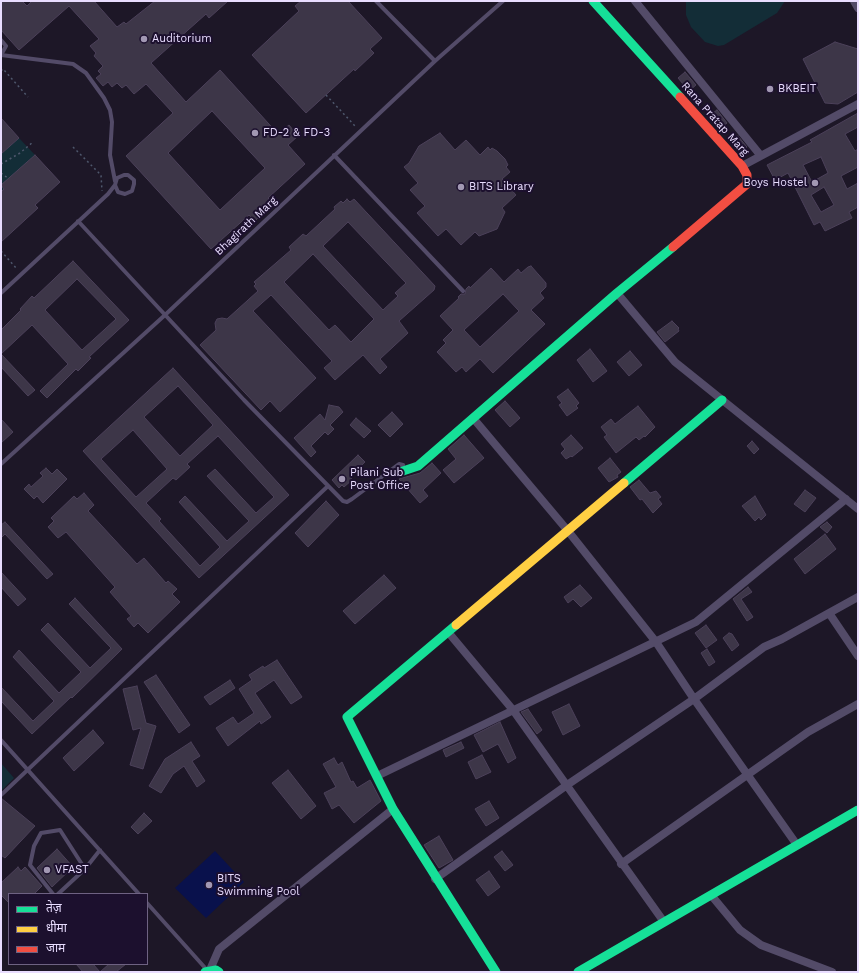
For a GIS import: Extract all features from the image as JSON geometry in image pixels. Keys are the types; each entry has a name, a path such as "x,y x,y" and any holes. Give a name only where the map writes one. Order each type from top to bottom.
{"street":[{"name":"Rana Pratap Marg","path":"593,1 742,166 747,175 747,184 735,196 617,293"},
{"path":"635,1 761,156"},
{"path":"854,1 858,8"},
{"path":"742,166 858,104"},
{"path":"400,472 418,466 617,293 675,362 858,509"},
{"path":"496,972 435,879 393,809 348,722 347,717 722,400"},
{"path":"473,418 568,531 656,642 694,699 797,845"},
{"path":"377,776 696,622 846,499"},
{"path":"435,879 567,785 694,699 764,647 858,597"},
{"path":"829,613 858,656"},
{"path":"448,632 513,710 621,864 664,922"},
{"path":"621,864 748,776 808,732 858,704"},
{"path":"209,972 219,949 393,809"},
{"path":"578,972 858,810"},
{"path":"711,895 740,930 761,945 832,972"},
{"path":"205,972 216,970 218,972"}],"lane":[{"path":"376,1 435,60"},
{"name":"Bhagirath Marg","path":"1,464 165,315 435,60 503,1"},
{"path":"1,40 6,46 1,55 73,64 86,73 104,98 110,110 112,122 110,156 115,183 116,189 122,194 129,193 134,188 134,180 128,175 120,176 115,183 98,203 1,293"},
{"path":"334,155 463,291"},
{"path":"78,221 343,502 347,502 401,464 403,465 400,472"},
{"path":"1,795 328,486"},
{"path":"1,740 138,893"},
{"path":"52,893 30,865 34,846 41,834 60,830 85,869"},
{"path":"59,893 85,869 100,850"},
{"path":"148,904 209,972"}],"path":[{"path":"1,71 3,69 28,98"},
{"path":"326,95 360,131"},
{"path":"1,164 20,153 33,142"},
{"path":"73,147 101,175 102,193 98,203"},
{"path":"1,173 9,179"},
{"path":"1,251 21,274"}],"shaded area":[{"path":"686,1 785,1 777,13 724,45 718,46 705,42 691,27 686,15"},
{"path":"19,138 35,155 2,185 4,189 1,192 1,154"},
{"path":"1,763 14,778 1,791"},
{"name":"BITS Swimming Pool","path":"215,851 244,882 206,918 175,888"}],"building":[{"name":"FD-2 & FD-3","path":"1,1 22,1 27,6 32,1 94,1 117,27 124,22 126,24 155,1 228,1 209,18 206,14 151,63 186,102 220,70 278,134 289,125 298,136 288,145 305,164 268,198 273,203 255,221 249,215 211,249 126,156 173,113 146,84 134,94 126,85 122,88 117,83 112,87 108,82 103,86 96,78 101,74 98,71 103,66 94,56 96,53 90,46 99,39 69,6 19,50 1,30","holes":["212,111 265,168 220,210 168,153"]},
{"path":"301,1 348,1 382,38 370,49 374,53 355,71 354,69 306,113 252,55 299,11 295,6"},
{"path":"835,42 858,49 858,92 838,104 825,103 803,59"},
{"path":"685,72 696,85 689,91 678,78"},
{"path":"717,110 727,123 721,128 710,115"},
{"name":"Boys Hostel","path":"858,113 858,127 845,134 855,151 858,149 858,167 841,176 847,189 858,183 858,207 849,212 852,218 825,231 820,222 814,225 788,173 775,180 767,165 812,142 810,140","holes":["821,157 828,173 812,182 803,165","824,187 834,205 821,212 811,195"]},
{"path":"1,118 19,138 1,154"},
{"name":"BITS Library","path":"440,133 455,150 466,140 480,155 488,147 490,150 492,148 497,151 505,159 508,165 506,167 510,172 502,179 516,195 502,208 505,212 497,229 479,236 475,232 461,245 446,229 438,236 417,213 425,206 410,190 418,183 404,167 409,163 419,146"},
{"path":"738,136 747,147 741,152 732,140"},
{"path":"35,155 60,182 35,205 38,208 1,242 1,192 4,189 1,185"},
{"path":"347,199 350,202 354,199 435,286 434,290 399,321 408,333 380,359 387,367 380,374 363,355 335,380 324,368 332,361 271,295 253,311 316,378 280,412 270,401 261,410 200,345 216,330 215,323 217,319 227,319 258,291 254,286 256,284 254,282 291,250 289,247 303,234 306,236 335,209 334,207 341,201 343,203","holes":["348,222 406,283 395,293 398,296 383,310 323,246","313,254 374,319 351,342 335,325 329,330 284,282"]},
{"path":"73,261 129,320 89,357 91,358 78,371 76,369 47,398 40,391 68,364 32,325 1,354 1,330 21,310 20,309 32,296 34,298","holes":["77,279 116,319 82,350 45,310"]},
{"path":"531,266 546,283 546,287 540,293 544,298 531,310 545,324 493,373 480,359 466,372 462,367 456,372 437,352 446,343 443,340 453,330 440,316 459,298 458,297 461,294 465,294 466,289 469,286 470,288 491,268 504,282 518,269 521,273","holes":["503,294 519,311 480,347 464,330"]},
{"path":"672,321 679,328 679,331 665,342 657,332"},
{"path":"590,349 607,371 593,382 577,360"},
{"path":"630,351 642,365 629,376 617,362"},
{"path":"1,354 35,390 28,396 1,367"},
{"path":"173,368 289,495 199,578 83,451","holes":["178,386 213,425 180,456 144,417","133,430 167,469 136,497 101,459","218,436 274,497 256,513 215,469 207,476 249,521 227,541 185,496 179,502 220,547 200,566 159,521 161,519 146,503 173,478 176,480 190,467 187,464"]},
{"path":"568,389 579,403 576,406 578,408 567,416 559,405 562,403 557,397"},
{"path":"505,401 520,418 510,427 495,410"},
{"path":"329,405 339,407 343,412 330,425 334,429 328,435 325,432 311,446 316,452 311,457 294,438 320,414 325,420"},
{"path":"638,406 655,427 645,437 644,436 639,440 636,437 616,453 604,437 607,435 601,427 611,419 615,424"},
{"path":"392,412 403,424 390,437 378,425"},
{"path":"356,418 371,431 364,438 350,425"},
{"path":"1,419 13,432 1,443"},
{"path":"464,435 484,458 454,483 443,470 456,459 448,449"},
{"path":"571,435 583,448 572,457 571,456 566,459 561,453 565,449 561,444"},
{"path":"752,441 759,449 754,454 747,446"},
{"path":"358,455 365,462 350,476 352,480 344,487 342,485 339,488 332,480"},
{"path":"610,458 621,472 617,475 618,477 609,482 598,468"},
{"path":"432,463 441,473 423,490 428,496 420,503 399,479 420,473"},
{"path":"46,468 52,474 57,469 67,479 43,503 37,496 34,499 24,489 29,484 31,487 43,476 40,473"},
{"path":"639,480 650,493 656,491 661,497 658,499 662,504 653,513 630,487"},
{"path":"805,490 816,498 805,512 794,504"},
{"path":"84,493 94,505 88,511 137,564 144,558 166,583 168,581 177,589 172,594 180,602 148,633 138,623 134,627 127,619 131,616 110,592 115,587 66,532 58,538 48,527 54,521 51,518 74,496 77,499"},
{"path":"755,496 766,515 761,520 759,517 755,521 742,506"},
{"path":"326,501 339,515 308,547 295,533"},
{"path":"5,522 53,574 47,579 5,534 1,538 1,525"},
{"path":"827,522 832,527 827,533 820,527"},
{"path":"825,534 836,549 805,574 794,559"},
{"path":"1,572 26,599 18,606 1,587"},
{"path":"384,575 396,588 355,624 343,611"},
{"path":"580,585 592,598 581,607 573,599 568,603 564,597"},
{"path":"748,587 752,592 741,599 753,617 747,621 733,599"},
{"path":"75,598 122,649 72,698 71,697 32,734 1,701 1,687 33,721 54,701 13,657 19,650 59,693 81,672 41,630 48,623 90,668 111,648 69,604"},
{"path":"706,625 717,640 706,648 695,633"},
{"path":"729,633 732,634 739,645 732,651 723,638"},
{"path":"707,649 715,662 709,666 701,653"},
{"path":"277,660 302,697 291,704 274,680 255,693 271,717 261,724 260,721 228,746 216,728 233,717 238,724 254,713 239,689 252,680 249,675 263,666 264,668"},
{"path":"156,675 190,725 179,733 144,682"},
{"path":"230,680 235,688 210,705 204,697"},
{"path":"137,686 146,723 156,726 143,769 130,765 141,728 133,730 123,689"},
{"path":"569,704 580,726 563,735 552,712"},
{"path":"528,709 542,730 537,734 521,712"},
{"path":"500,722 516,758 508,763 498,744 483,752 474,735"},
{"path":"93,730 104,743 74,771 63,758"},
{"path":"191,742 200,756 192,761 205,781 197,787 184,766 173,774 161,793 149,786 165,759"},
{"path":"461,742 464,748 446,757 443,750"},
{"path":"482,755 491,772 476,779 468,762"},
{"path":"334,758 338,765 342,762 351,782 353,781 357,788 370,780 381,801 354,823 339,805 332,809 324,793 336,787 323,764"},
{"path":"288,770 316,806 301,819 272,783"},
{"path":"1,798 35,826 5,858 1,855"},
{"path":"489,801 499,818 486,826 475,809"},
{"path":"144,813 152,821 138,834 131,827"},
{"path":"439,836 453,860 439,868 424,845"},
{"path":"57,849 73,867 52,887 37,868"},
{"path":"502,851 513,865 505,871 494,857"},
{"path":"18,867 21,871 25,867 42,886 35,893 8,893 8,902 1,895 1,883"},
{"path":"489,871 500,887 488,896 476,880"},
{"path":"77,965 94,965 100,972 83,972"},
{"path":"108,965 125,965 116,972 100,972"}],"traffic: fast":[{"path":"593,1 680,97"},
{"path":"400,472 418,466 617,293 673,247"},
{"path":"624,483 722,400"},
{"path":"456,625 347,717 393,809 496,972"},
{"path":"578,972 858,810"},
{"path":"205,972 216,970 219,972"}],"traffic: slow":[{"path":"456,625 624,483"}],"traffic: jam":[{"path":"673,247 747,184 747,175 742,166 680,97"}],"place":[{"name":"Auditorium","path":"144,39"},
{"name":"BKBEIT","path":"770,89"},
{"name":"FD-2 & FD-3","path":"255,133"},
{"name":"Boys Hostel","path":"815,183"},
{"name":"BITS Library","path":"461,187"},
{"name":"Pilani Sub Post Office","path":"342,479"},
{"name":"VFAST","path":"47,870"},
{"name":"BITS Swimming Pool","path":"209,885"}]}
